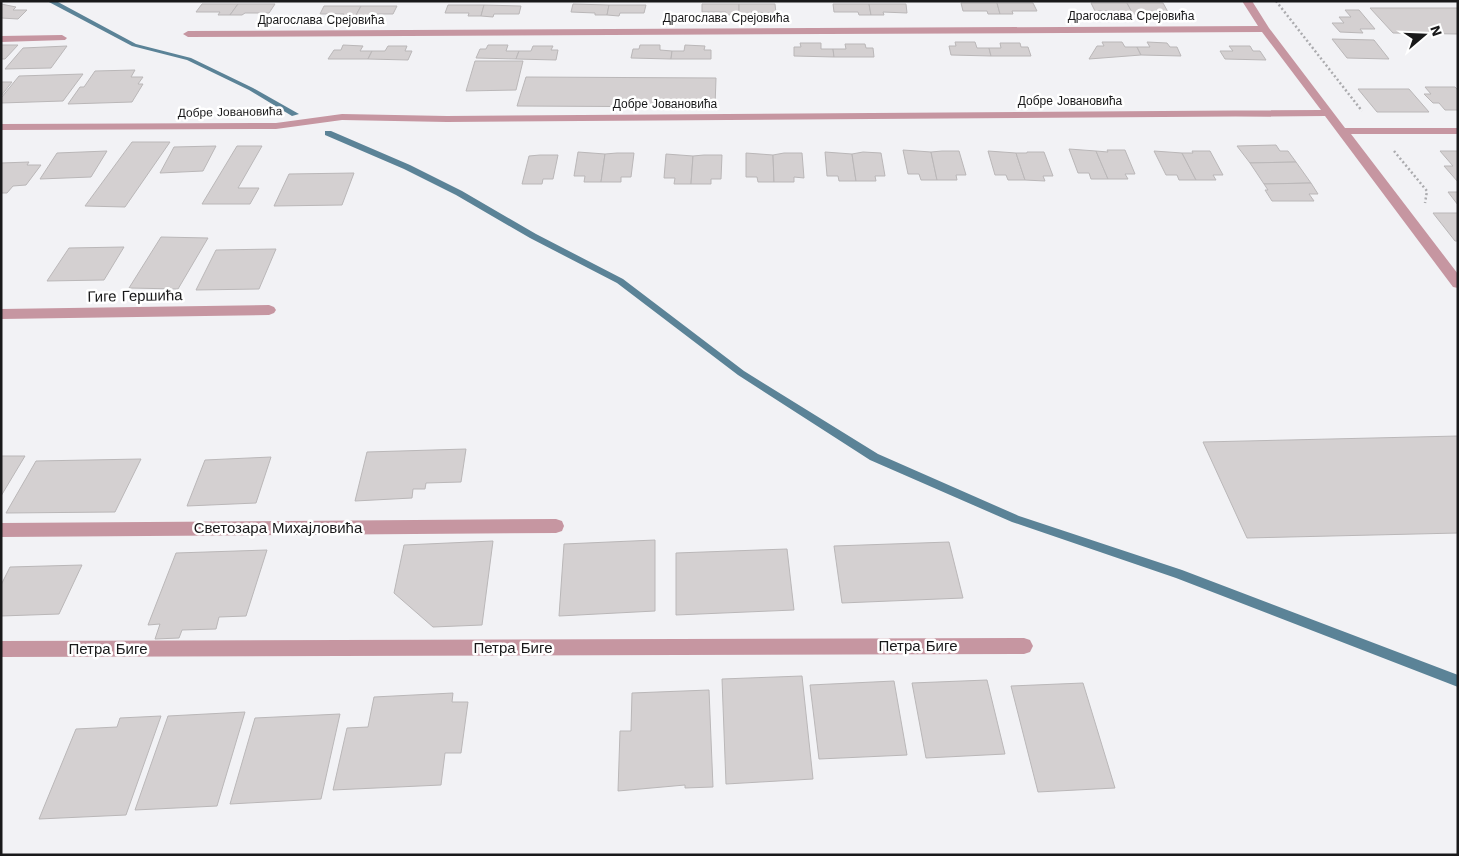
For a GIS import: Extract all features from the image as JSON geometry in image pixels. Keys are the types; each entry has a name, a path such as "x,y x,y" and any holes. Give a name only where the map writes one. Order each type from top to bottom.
{"street":[{"path":"1247,1 1265,29 1458,284"},
{"name":"Драгослава Срејовића","path":"188,34 1265,29"},
{"path":"1,39 62,38"},
{"name":"Добре Јовановића","path":"1,128 276,126 342,117 447,119 1329,113"},
{"path":"1342,131 1458,131"},
{"name":"Гиге Гершића","path":"1,314 269,310"},
{"name":"Светозара Михајловића","path":"1,530 556,526"},
{"name":"Петра Биге","path":"1,650 1024,646"}],"building":[{"path":"961,3 997,3 1000,14 988,14 987,11 963,11"},
{"path":"997,3 1033,3 1037,11 1012,11 1013,14 1000,14"},
{"path":"1091,3 1127,3 1133,14 1120,14 1119,11 1095,11"},
{"path":"1127,3 1163,3 1168,12 1144,11 1145,14 1133,14"},
{"path":"1,4 16,7 13,10 27,10 18,19 1,18"},
{"path":"202,4 238,4 230,15 218,15 220,12 196,12"},
{"path":"238,4 275,4 269,13 230,15"},
{"path":"573,4 609,5 607,15 595,15 595,13 571,12"},
{"path":"702,4 739,4 739,15 726,15 726,12 702,12"},
{"path":"739,4 775,4 776,13 751,12 751,15 739,15"},
{"path":"833,4 869,4 871,15 859,15 858,12 834,12"},
{"path":"869,4 906,4 907,13 883,12 884,15 871,15"},
{"path":"448,5 484,5 481,16 468,16 469,13 445,13"},
{"path":"484,5 521,6 519,14 494,14 493,17 481,16"},
{"path":"609,5 646,5 644,13 620,13 619,16 607,15"},
{"path":"324,6 361,6 355,17 343,17 344,14 320,14"},
{"path":"361,6 397,6 393,14 369,14 367,17 355,17"},
{"path":"1370,8 1458,8 1458,34 1393,33"},
{"path":"1345,10 1359,10 1375,29 1360,29 1363,33 1340,32 1332,23 1344,23 1339,17 1351,17"},
{"path":"1332,39 1374,40 1389,59 1347,58"},
{"path":"955,42 975,42 977,48 989,48 991,56 951,55 949,46 956,46"},
{"path":"1102,42 1122,42 1125,47 1137,47 1141,55 1089,59 1097,46 1104,46"},
{"path":"1147,42 1167,43 1170,47 1177,47 1181,56 1141,55 1137,47 1150,47"},
{"path":"800,43 821,43 821,49 833,49 834,57 794,56 794,47 801,47"},
{"path":"1000,43 1020,43 1021,47 1028,47 1031,56 991,56 989,48 1001,48"},
{"path":"845,44 865,44 866,48 873,48 874,57 834,57 833,49 846,49"},
{"path":"1,45 18,45 5,59 1,59"},
{"path":"343,45 363,46 360,51 372,51 368,59 328,59 334,50 341,50"},
{"path":"488,45 508,45 506,51 519,51 516,59 476,58 480,49 486,49"},
{"path":"640,45 660,45 660,50 672,51 671,59 631,58 633,49 639,49"},
{"path":"685,45 705,46 704,50 711,50 711,59 671,59 672,51 684,51"},
{"path":"67,46 51,68 5,69 23,48"},
{"path":"388,46 407,46 405,51 412,51 408,60 368,59 372,51 385,51"},
{"path":"533,46 553,46 551,50 558,50 556,60 516,59 519,51 531,51"},
{"path":"1229,46 1250,46 1253,51 1260,51 1266,60 1225,59 1220,51 1233,51"},
{"path":"475,61 523,61 516,90 466,91"},
{"path":"135,70 131,77 143,77 138,84 143,84 132,102 68,104 80,87 84,87 95,71"},
{"path":"83,74 63,101 1,103 1,98 19,76"},
{"path":"526,77 716,78 715,107 517,106"},
{"path":"1,82 12,82 1,96"},
{"path":"1425,87 1455,87 1458,90 1458,110 1445,110 1439,103 1433,103 1424,94 1431,94"},
{"path":"1358,89 1409,89 1429,112 1377,112"},
{"path":"132,142 170,142 125,207 85,206"},
{"path":"1276,145 1280,151 1288,151 1296,162 1250,163 1237,146"},
{"path":"216,146 203,171 160,173 174,147"},
{"path":"237,146 262,146 238,188 259,188 250,204 202,204"},
{"path":"1069,149 1096,151 1108,179 1091,179 1089,173 1078,173"},
{"path":"903,150 931,152 937,180 921,180 919,174 908,174"},
{"path":"1107,150 1125,150 1135,174 1125,174 1128,179 1108,179 1096,151 1108,152"},
{"path":"107,151 91,177 40,179 57,153"},
{"path":"959,151 966,175 956,175 957,180 937,180 931,152"},
{"path":"988,151 1016,153 1025,180 1008,180 1006,175 995,175"},
{"path":"1154,151 1182,153 1196,180 1179,180 1177,175 1166,175"},
{"path":"1192,151 1210,151 1223,175 1213,175 1216,180 1196,180 1182,153 1193,153"},
{"path":"1440,151 1458,151 1458,182 1444,166 1453,166"},
{"path":"578,152 605,154 601,182 584,182 585,176 574,176"},
{"path":"825,152 852,154 856,181 839,181 838,176 827,176"},
{"path":"863,152 881,153 885,176 875,176 876,181 856,181 852,154"},
{"path":"1044,152 1053,176 1043,176 1045,181 1025,180 1016,153"},
{"path":"634,153 631,177 621,177 621,182 601,182 605,154"},
{"path":"746,153 773,155 774,182 758,182 757,177 746,177"},
{"path":"802,153 804,178 794,177 794,182 774,182 773,155"},
{"path":"666,154 693,156 691,184 674,184 675,178 664,178"},
{"path":"558,155 553,179 543,179 542,184 522,184 529,156"},
{"path":"722,155 721,179 711,179 711,184 691,184 693,156"},
{"path":"29,162 27,165 41,165 26,185 13,186 7,193 1,193 1,163"},
{"path":"1296,162 1311,183 1264,184 1250,163"},
{"path":"354,173 342,205 274,206 289,174"},
{"path":"1311,183 1318,194 1309,194 1314,201 1272,201 1265,190 1268,190 1264,184"},
{"path":"1448,192 1458,192 1458,205"},
{"path":"1433,213 1458,213 1458,241 1455,241"},
{"path":"161,237 208,238 178,289 129,288"},
{"path":"124,247 104,280 47,281 69,248"},
{"path":"276,249 259,289 196,290 216,250"},
{"path":"1458,436 1458,533 1247,538 1203,442"},
{"path":"466,449 461,482 426,483 425,489 413,489 412,498 355,501 367,452"},
{"path":"1,456 25,456 1,496"},
{"path":"271,457 256,503 187,506 205,460"},
{"path":"141,459 115,512 6,513 36,461"},
{"path":"655,540 655,611 559,616 564,544"},
{"path":"493,541 482,625 433,627 394,593 404,545"},
{"path":"949,542 963,598 842,603 834,546"},
{"path":"787,549 794,610 676,615 676,553"},
{"path":"267,550 246,616 219,617 216,629 182,630 179,638 155,639 160,624 148,625 176,553"},
{"path":"82,565 59,614 1,616 1,585 10,567"},
{"path":"802,676 813,779 726,784 722,679"},
{"path":"987,680 1005,754 926,758 912,683"},
{"path":"894,681 907,755 819,759 810,685"},
{"path":"1083,683 1115,788 1038,792 1011,686"},
{"path":"709,690 713,787 685,788 685,785 618,791 620,731 631,731 632,693"},
{"path":"453,693 452,702 468,702 461,753 445,753 441,785 333,790 347,728 368,727 374,697"},
{"path":"245,712 217,806 135,810 168,716"},
{"path":"340,714 321,799 230,804 255,718"},
{"path":"161,716 126,815 39,819 76,729 117,727 120,718"}],"waterway":[{"path":"50,1 134,45 189,59 251,89 295,114"},
{"path":"328,133 407,167 459,193 533,236 620,281 741,373 874,457 1016,519 1178,574 1458,681"}]}
